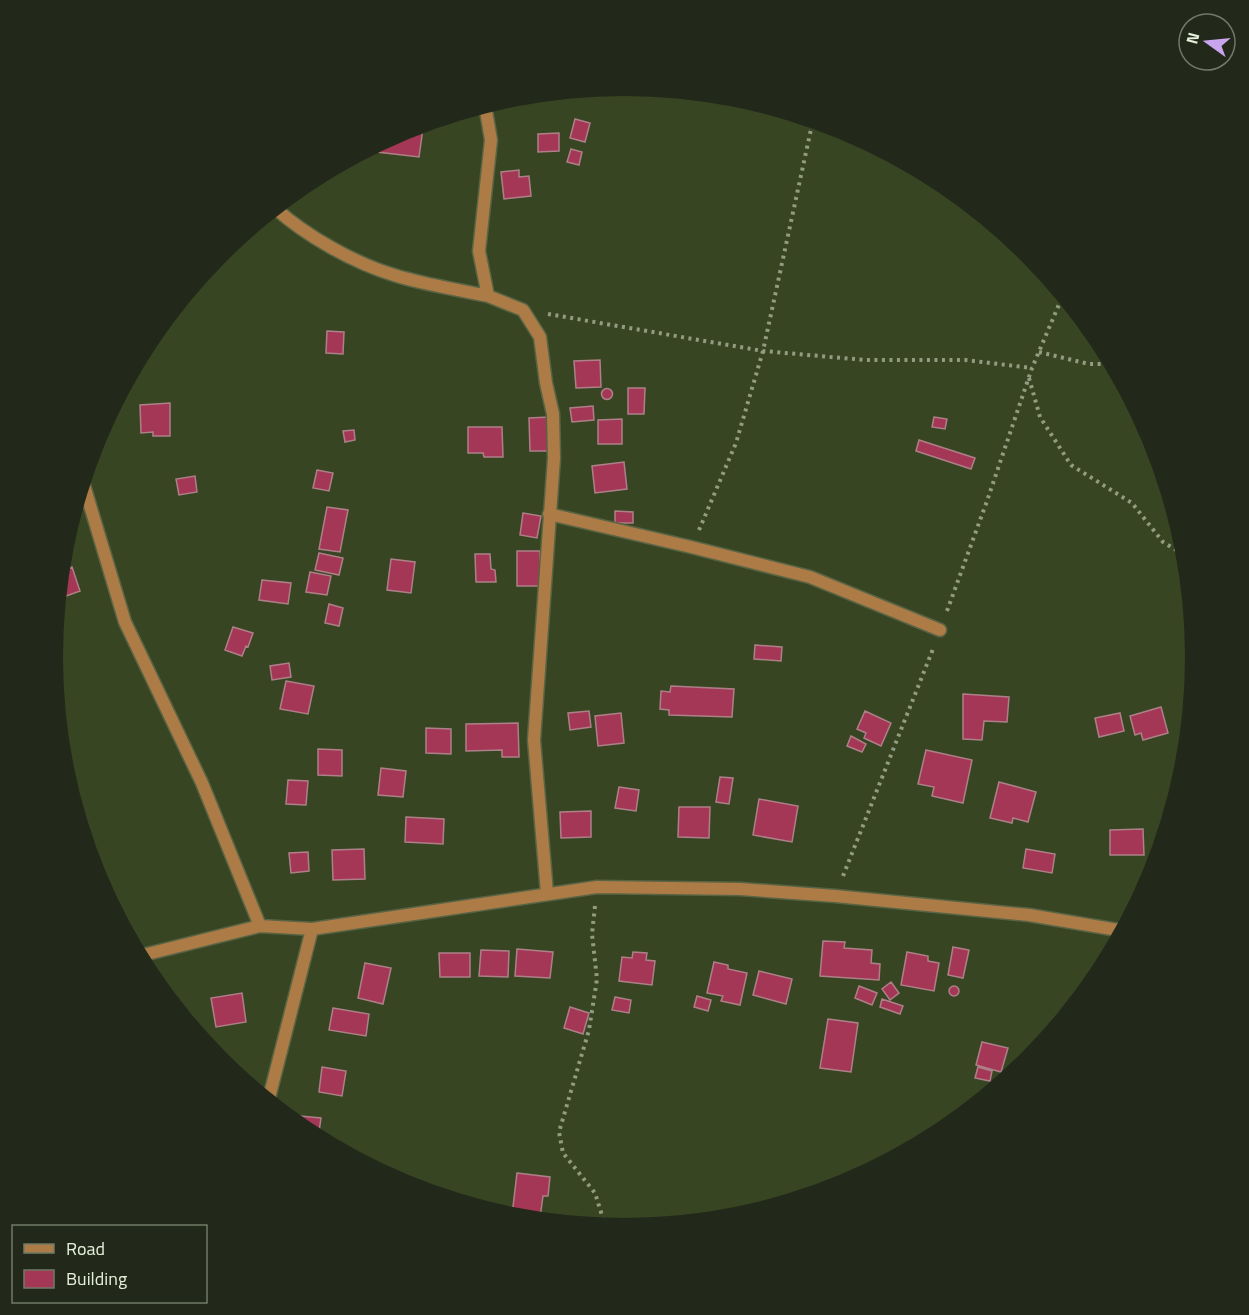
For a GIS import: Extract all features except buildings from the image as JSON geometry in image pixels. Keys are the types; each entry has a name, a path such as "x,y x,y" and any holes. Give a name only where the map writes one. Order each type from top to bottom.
{"street":[{"path":"486,113 491,140 479,251 488,296"},
{"path":"282,213 303,230 351,258 394,275 488,296 523,310 540,337 553,414 554,458 534,740 547,893"},
{"path":"87,496 126,622 202,783 260,926"},
{"path":"549,514 810,577 940,630"},
{"path":"148,954 260,926 312,929 597,887 740,889 835,896 1029,915 1115,930"},
{"path":"270,1093 312,929"}],"path":[{"path":"691,547 736,443 763,351 811,128"},
{"path":"835,896 940,630 1032,368 1060,303"},
{"path":"523,310 763,351 865,360 965,360 1032,368"},
{"path":"1039,352 1089,364 1103,364"},
{"path":"1029,377 1040,417 1071,465 1132,503 1163,542 1175,549"},
{"path":"597,887 592,934 597,979 589,1030 559,1132 563,1153 595,1193 603,1218"}]}
